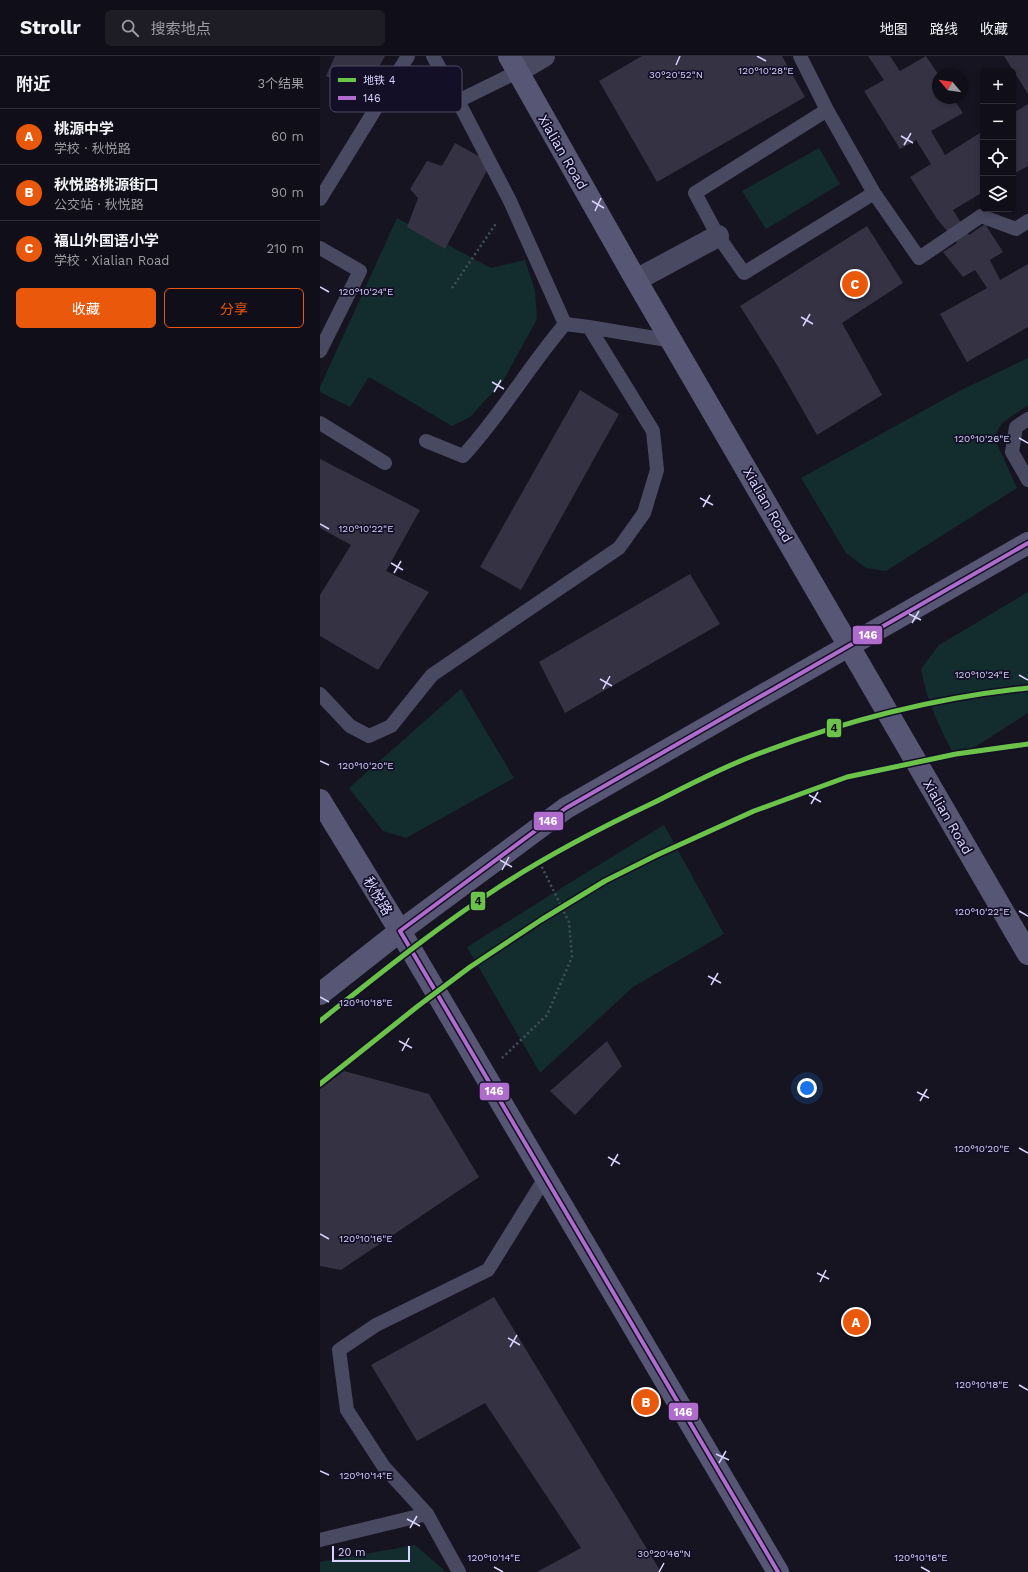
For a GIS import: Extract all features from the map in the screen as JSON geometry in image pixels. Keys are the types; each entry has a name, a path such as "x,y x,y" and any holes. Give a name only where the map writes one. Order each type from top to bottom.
{"street":[{"path":"513,64 544,56"},
{"name":"Xialian Road","path":"513,64 636,280 673,341 1028,954"},
{"path":"636,280 718,236"},
{"path":"320,994 400,931 566,808 1028,543"},
{"name":"秋悦路","path":"320,800 400,931 778,1572"}],"lane":[{"path":"402,66 408,56"},
{"path":"433,56 439,66"},
{"path":"800,56 826,110 874,193 919,258 982,216 1016,228 1028,221"},
{"path":"462,98 513,64"},
{"path":"462,109 510,202 565,324"},
{"path":"826,110 695,193 718,236 744,273 874,193"},
{"path":"320,200 374,112"},
{"path":"320,248 360,271 320,351"},
{"path":"565,324 673,341"},
{"path":"426,441 463,456 481,436 565,324"},
{"path":"320,694 350,726 369,736 391,726 432,675 619,548 644,513 657,470 653,430 589,327"},
{"path":"1028,419 1016,427 1012,452 1028,480"},
{"path":"320,423 385,463"},
{"path":"459,1572 427,1514 384,1467 346,1410 339,1350 376,1325 488,1270 545,1178"},
{"path":"320,1540 427,1514"}],"path":[{"path":"452,288 510,202"},
{"path":"485,1076 547,1015 572,957 569,922 527,837"}],"green space":[{"path":"819,148 840,184 766,229 742,191"},
{"path":"397,218 491,268 525,260 535,290 537,319 503,381 470,417 452,426 369,377 350,407 320,392 320,387"},
{"path":"1028,358 1028,405 1002,423 994,437 1017,488 886,571 866,568 846,553 801,478 959,391"},
{"path":"1028,592 1028,713 956,759 939,726 930,704 921,669 939,645"},
{"path":"461,689 514,778 406,838 383,831 349,788"},
{"path":"664,825 724,934 633,987 540,1073 467,947"},
{"path":"415,1545 443,1569 444,1572 320,1572 320,1562"}],"building":[{"path":"335,56 385,56 380,66 330,66"},
{"path":"642,56 782,56 805,97 657,182 599,81"},
{"path":"868,56 890,56 900,71 926,56 934,68 932,68 932,104 957,104 963,113 931,131 945,155 980,133 980,194 953,210 969,235 985,224 1003,252 990,260 1000,280 1028,264 1028,327 967,362 940,314 987,288 975,270 963,277 943,252 957,243 937,219 910,177 931,164 916,140 900,149 864,91 884,80"},
{"path":"1004,56 1028,56 1028,94 1016,75 1016,68 1012,68"},
{"path":"330,67 330,78 326,76"},
{"path":"1028,104 1028,166 1016,172 1016,140 1016,111"},
{"path":"455,143 491,163 445,249 407,227 418,198 410,189 427,161 442,166"},
{"path":"867,226 903,283 842,323 882,395 817,435 777,365 740,306"},
{"path":"580,390 619,414 521,590 480,567"},
{"path":"320,459 420,510 386,571 429,592 378,670 320,636 320,595 351,545 320,528"},
{"path":"690,574 720,624 565,713 539,662"},
{"path":"607,1041 622,1066 575,1115 550,1091"},
{"path":"344,1071 429,1094 479,1177 341,1270 320,1266 320,1089"},
{"path":"494,1297 661,1572 537,1572 581,1548 485,1403 417,1441 371,1365"}],"metro line":[{"name":"4","path":"320,1021 430,935 518,875 594,832 713,773 784,744 852,722 957,698 1028,688"},
{"name":"4","path":"320,1084 418,1006 470,967 541,920 605,881 657,855 754,811 847,777 956,754 1028,744"}],"transit line":[{"name":"146","path":"400,931 566,808 1028,543"},
{"name":"146","path":"400,931 778,1572"}],"place":[{"name":"福山外国语小学","path":"855,284"},
{"name":"桃源中学","path":"856,1322"},
{"name":"秋悦路桃源街口","path":"646,1402"}]}
